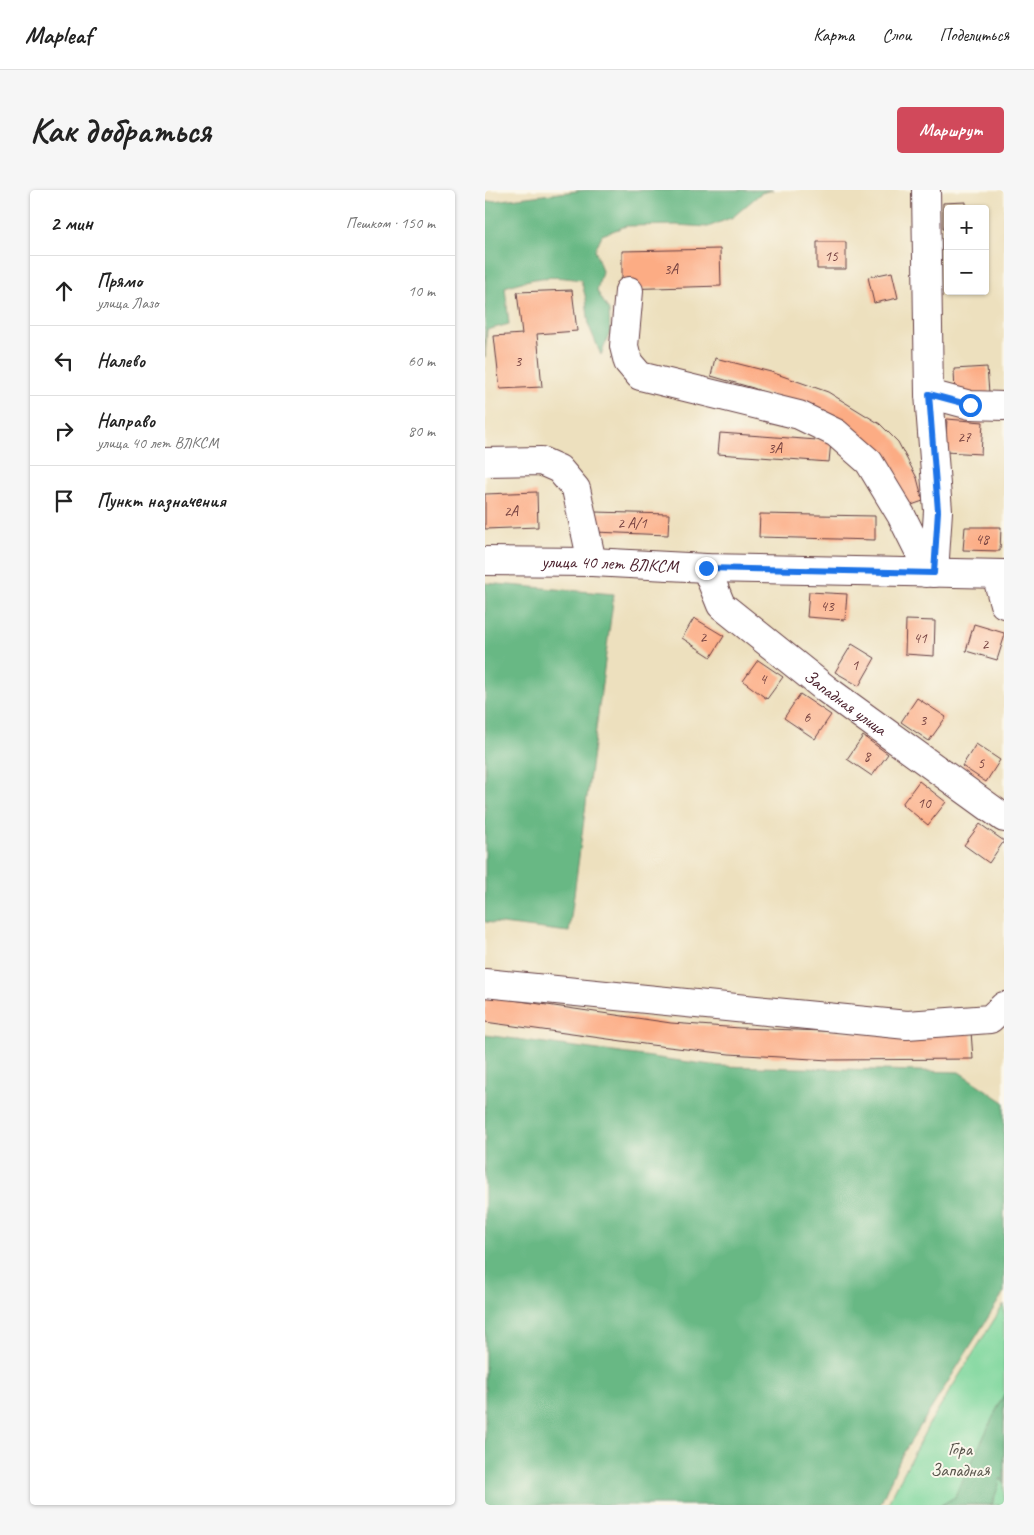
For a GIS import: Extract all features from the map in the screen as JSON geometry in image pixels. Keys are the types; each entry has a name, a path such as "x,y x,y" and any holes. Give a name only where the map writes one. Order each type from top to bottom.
{"street":[{"path":"926,190 929,394 938,511 930,573"},
{"path":"629,291 624,346 629,362 640,376 799,415 836,434 869,462 901,515 930,573"},
{"path":"929,394 970,405 1004,406"},
{"path":"485,462 541,461 559,469 576,489 592,562"},
{"name":"улица 40 лет ВЛКСМ","path":"485,561 592,562 706,568 1000,574"},
{"name":"Западная улица","path":"706,568 721,605 826,689 1004,818"},
{"path":"1000,574 1004,604"},
{"path":"485,983 907,1025 990,1019 1004,1006"}],"green space":[{"path":"585,190 773,190 761,193 733,217 708,227 676,225 626,226 602,235 595,250 602,271 597,291 609,311 610,332 601,355 589,326 586,299 581,280 551,277 534,279 505,287 509,324 487,330 485,357 485,202"},
{"path":"485,583 614,594 569,932 485,922"},
{"path":"485,1035 719,1066 959,1072 1004,1102 1004,1292 901,1457 880,1505 485,1505"},
{"name":"Гора Западная","path":"1004,1304 1004,1505 887,1505 929,1424"},
{"path":"1004,1394 1004,1484 1001,1478 992,1505 941,1505 955,1497"}],"building":[{"path":"966,202 966,205 944,205 944,229 943,229 943,203"},
{"path":"817,242 846,242 846,269 817,269"},
{"path":"720,249 721,286 622,289 622,251"},
{"path":"892,272 898,298 874,303 868,277"},
{"path":"572,290 577,331 537,334 542,387 500,389 494,336 522,334 517,292"},
{"path":"715,358 771,372 828,392 880,424 898,442 917,478 923,501 903,508 886,464 862,440 823,415 753,388 711,376"},
{"path":"987,367 989,393 955,395 954,369"},
{"path":"947,419 983,422 981,454 945,452"},
{"path":"720,433 831,441 829,462 718,454"},
{"path":"537,492 538,527 485,529 485,494"},
{"path":"595,512 669,514 668,535 595,532"},
{"path":"760,514 875,516 875,540 759,537"},
{"path":"965,527 1001,527 1000,551 963,550"},
{"path":"809,592 847,594 845,620 807,617"},
{"path":"694,618 724,636 711,657 682,638"},
{"path":"906,620 935,621 934,656 905,654"},
{"path":"974,624 1004,633 997,660 966,651"},
{"path":"852,644 875,658 859,686 835,672"},
{"path":"758,660 783,677 767,699 743,681"},
{"path":"800,694 831,715 815,739 784,718"},
{"path":"917,698 946,717 929,741 901,722"},
{"path":"863,736 888,754 872,776 847,759"},
{"path":"976,744 1000,760 986,782 962,766"},
{"path":"919,781 946,802 928,825 902,804"},
{"path":"980,824 1004,841 989,863 964,845"},
{"path":"485,996 671,1023 740,1028 882,1033 971,1031 973,1059 829,1060 729,1054 651,1045 485,1022"}],"route":[{"path":"706,568 934,573 938,511 929,394 970,405"}]}
